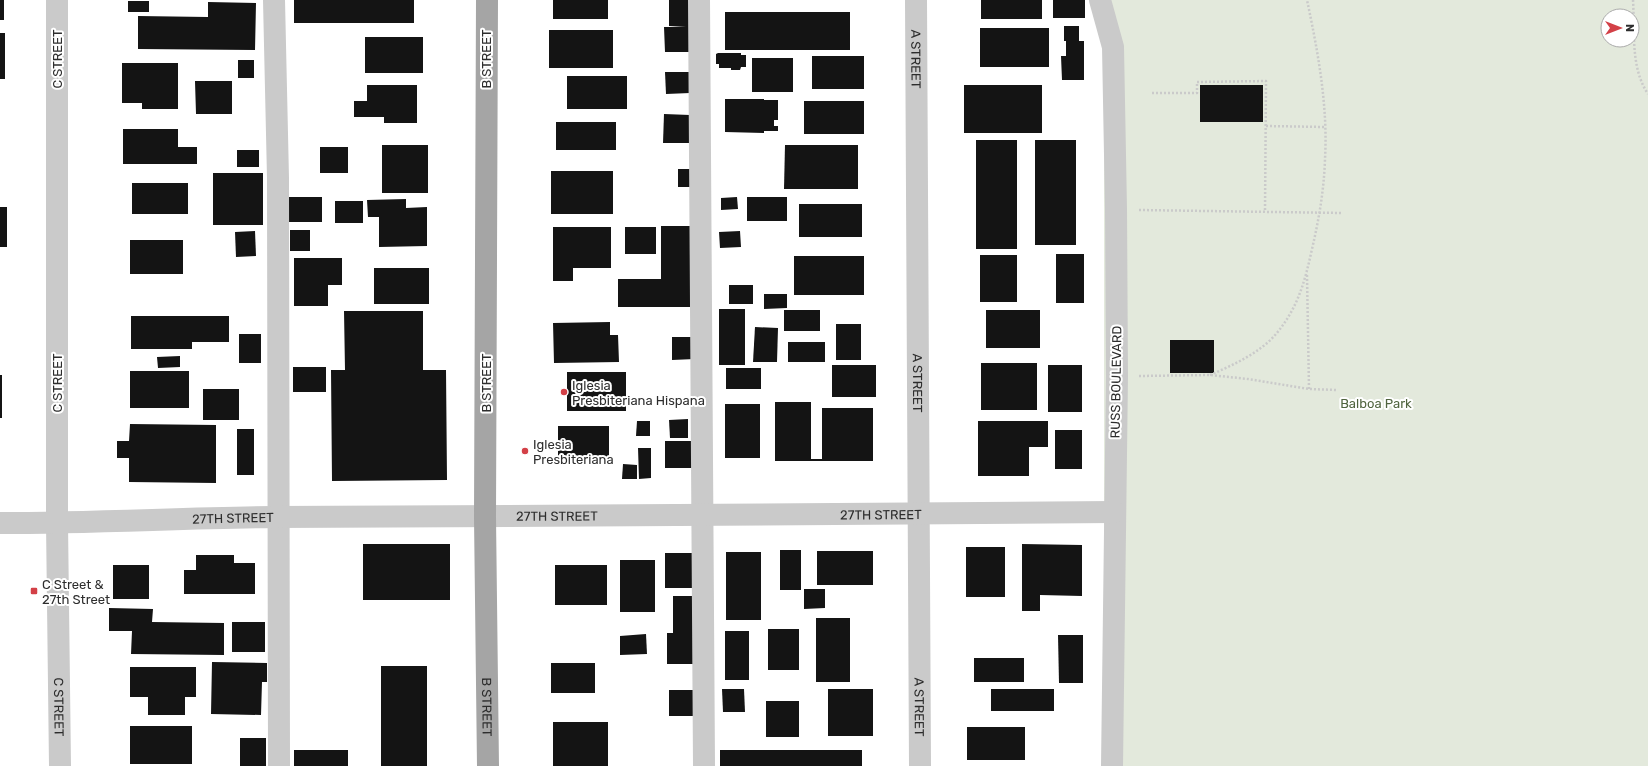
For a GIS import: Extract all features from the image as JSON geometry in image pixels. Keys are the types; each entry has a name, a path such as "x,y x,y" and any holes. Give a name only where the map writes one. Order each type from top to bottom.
{"main road":[{"name":"B STREET","path":"487,0 485,517 488,766"}],"street":[{"name":"C STREET","path":"57,0 57,522 60,766"},
{"path":"274,0 278,178 279,766"},
{"path":"698,0 704,766"},
{"name":"A STREET","path":"916,0 920,766"},
{"name":"RUSS BOULEVARD","path":"1100,0 1113,46 1116,209 1117,376 1114,512 1112,766"},
{"name":"27TH STREET","path":"0,522 279,517 485,517 1114,512"}],"path":[{"path":"1210,376 1256,352 1276,334 1297,303 1307,273 1320,212 1326,159 1324,106 1316,45 1307,0"},
{"path":"1634,0 1636,61 1641,83 1648,94"},
{"path":"1152,93 1197,93 1197,82 1266,81 1265,211"},
{"path":"1266,126 1325,126"},
{"path":"1116,209 1342,213"},
{"path":"1307,273 1309,389"},
{"path":"1117,376 1210,376 1248,379 1309,389 1337,390"}],"green space":[{"name":"Balboa Park","path":"1104,0 1648,0 1648,766 1104,766"}],"building":[{"path":"0,0 4,0 4,20 0,20"},
{"path":"294,0 414,0 414,23 294,23"},
{"path":"553,0 608,0 608,19 553,19"},
{"path":"669,0 690,0 690,52 665,52 664,27 686,27 669,26"},
{"path":"981,0 1042,0 1042,19 981,19"},
{"path":"1053,0 1085,0 1085,18 1053,18"},
{"path":"128,1 149,1 149,12 128,12"},
{"path":"208,2 256,3 255,50 138,49 138,16 208,17"},
{"path":"725,12 850,12 850,50 725,50"},
{"path":"1064,26 1079,26 1079,41 1084,41 1084,80 1062,80 1061,56 1066,56"},
{"path":"980,28 1049,28 1049,67 980,67"},
{"path":"549,30 613,30 613,68 549,68"},
{"path":"0,33 5,33 5,79 0,79"},
{"path":"365,37 423,37 423,73 365,73"},
{"path":"741,53 741,55 746,55 746,67 741,67 740,70 719,68 719,64 716,64 716,54"},
{"path":"812,56 864,56 864,89 812,89"},
{"path":"752,58 793,58 793,92 752,92"},
{"path":"238,60 254,60 254,78 238,78"},
{"path":"122,63 178,63 178,109 142,109 142,103 122,103"},
{"path":"665,72 689,72 690,93 666,94"},
{"path":"567,76 627,76 627,109 567,109"},
{"path":"195,81 232,81 232,114 196,114"},
{"path":"367,85 417,85 417,123 384,123 384,117 354,117 354,101 367,101"},
{"path":"964,85 1042,85 1042,133 964,133"},
{"path":"1200,85 1263,85 1263,122 1200,122"},
{"path":"725,99 778,100 778,120 774,120 774,126 778,126 778,131 764,131 764,133 725,132"},
{"path":"804,101 864,101 864,134 804,134"},
{"path":"664,114 690,115 689,143 663,143"},
{"path":"556,122 616,122 616,150 556,150"},
{"path":"123,129 178,129 178,147 197,147 197,164 123,164"},
{"path":"976,140 1017,140 1017,249 976,249"},
{"path":"1035,140 1076,140 1076,245 1035,245"},
{"path":"382,145 428,145 428,193 382,193"},
{"path":"785,145 858,145 858,189 784,189"},
{"path":"320,147 348,147 348,173 320,173"},
{"path":"237,150 259,150 259,167 237,167"},
{"path":"678,169 691,169 691,187 678,187"},
{"path":"551,171 613,171 613,214 551,214"},
{"path":"213,173 263,173 263,225 213,225"},
{"path":"132,183 188,183 188,214 132,214"},
{"path":"287,197 322,197 322,222 287,222"},
{"path":"737,197 738,209 721,210 721,198"},
{"path":"747,197 787,197 787,221 747,221"},
{"path":"406,199 406,208 427,207 427,246 379,247 379,217 368,217 367,200"},
{"path":"335,201 363,201 363,223 335,223"},
{"path":"799,204 862,204 862,237 799,237"},
{"path":"0,207 7,207 7,247 0,247"},
{"path":"661,226 694,226 694,307 618,307 618,279 661,279"},
{"path":"553,227 611,227 611,268 573,268 573,281 553,281"},
{"path":"625,227 656,227 656,254 625,254"},
{"path":"290,230 310,230 310,251 290,251"},
{"path":"255,231 256,256 236,257 235,232"},
{"path":"740,231 741,247 720,248 719,232"},
{"path":"130,240 183,240 183,274 130,274"},
{"path":"1056,254 1084,254 1084,303 1056,303"},
{"path":"980,255 1017,255 1017,302 980,302"},
{"path":"794,256 864,256 864,295 794,295"},
{"path":"294,258 342,258 342,285 328,285 328,306 294,306"},
{"path":"374,268 429,268 429,304 374,304"},
{"path":"729,285 753,285 753,304 729,304"},
{"path":"764,294 787,294 787,308 764,309"},
{"path":"719,309 745,309 745,365 719,365"},
{"path":"784,310 820,310 820,331 784,331"},
{"path":"986,310 1040,310 1040,348 986,348"},
{"path":"344,311 423,311 423,370 446,370 447,480 332,481 331,370 345,370"},
{"path":"131,316 229,316 229,342 192,342 192,349 131,349"},
{"path":"610,322 610,335 618,335 619,362 554,363 553,323"},
{"path":"836,324 861,324 861,360 836,360"},
{"path":"755,327 778,328 777,362 753,362"},
{"path":"239,334 261,334 261,363 239,363"},
{"path":"672,337 695,337 695,359 672,360"},
{"path":"1170,340 1214,340 1214,373 1170,373"},
{"path":"788,342 825,342 825,362 788,362"},
{"path":"180,356 180,367 158,368 157,357"},
{"path":"981,363 1037,363 1037,410 981,410"},
{"path":"832,365 876,365 876,397 832,397"},
{"path":"1048,365 1082,365 1082,412 1048,412"},
{"path":"293,367 326,367 326,392 293,392"},
{"path":"726,368 761,368 761,389 726,389"},
{"path":"130,371 189,371 189,408 130,408"},
{"path":"567,372 626,372 626,411 567,411"},
{"path":"0,375 2,375 2,418 0,418"},
{"path":"203,389 239,389 239,420 203,420"},
{"path":"775,402 811,402 811,459 822,459 822,408 873,408 873,461 775,461"},
{"path":"725,404 760,404 760,458 725,458"},
{"path":"688,419 688,438 670,438 669,420"},
{"path":"637,421 650,421 650,436 636,436"},
{"path":"978,421 1048,421 1048,447 1029,447 1029,476 978,476"},
{"path":"130,424 216,425 216,483 129,482 129,458 117,458 117,441 129,441"},
{"path":"558,426 609,426 609,459 558,459"},
{"path":"237,429 254,429 254,475 237,475"},
{"path":"1055,430 1082,430 1082,469 1055,469"},
{"path":"665,441 695,441 695,468 665,468"},
{"path":"638,448 651,448 651,478 639,479"},
{"path":"623,464 637,465 637,479 622,479"},
{"path":"363,544 450,544 450,600 363,600"},
{"path":"1022,544 1082,545 1082,596 1040,595 1040,611 1022,611"},
{"path":"966,547 1005,547 1005,597 966,597"},
{"path":"780,550 801,550 801,590 780,590"},
{"path":"817,551 873,551 873,585 817,585"},
{"path":"726,552 761,552 761,620 726,620"},
{"path":"665,553 694,553 694,588 665,588"},
{"path":"196,555 234,555 234,563 255,563 255,594 184,594 184,570 196,570"},
{"path":"620,560 655,560 655,612 620,612"},
{"path":"113,565 149,565 149,599 113,599"},
{"path":"555,565 607,565 607,605 555,605"},
{"path":"804,589 825,589 825,608 804,609"},
{"path":"673,596 696,596 696,664 667,664 667,633 673,633"},
{"path":"109,608 153,609 152,622 224,623 224,655 131,654 132,631 109,631"},
{"path":"816,618 850,618 850,682 816,682"},
{"path":"232,622 265,622 265,652 232,652"},
{"path":"768,629 799,629 799,670 768,670"},
{"path":"725,631 749,631 749,680 725,680"},
{"path":"646,634 647,654 620,655 620,636"},
{"path":"1058,635 1083,635 1083,683 1059,683"},
{"path":"974,658 1024,658 1024,682 974,682"},
{"path":"212,662 267,663 267,682 262,682 261,715 211,714"},
{"path":"551,663 595,663 595,693 551,693"},
{"path":"381,666 427,666 427,766 381,766"},
{"path":"130,667 196,667 196,697 185,697 185,715 148,715 148,697 130,697"},
{"path":"722,689 744,689 745,712 723,712"},
{"path":"828,689 873,689 873,736 828,736"},
{"path":"991,689 1054,689 1054,711 991,711"},
{"path":"669,690 696,690 695,716 669,716"},
{"path":"766,701 799,701 799,737 766,737"},
{"path":"553,722 608,722 608,766 553,766"},
{"path":"130,726 192,726 192,764 130,764"},
{"path":"967,727 1025,727 1025,760 967,760"},
{"path":"240,738 266,738 266,766 240,766"},
{"path":"294,750 348,750 348,766 294,766"},
{"path":"720,750 862,750 862,766 720,766"}],"place":[{"name":"Iglesia Presbiteriana Hispana","path":"564,392"},
{"name":"Iglesia Presbiteriana","path":"525,451"},
{"name":"C Street & 27th Street","path":"34,591"}]}
